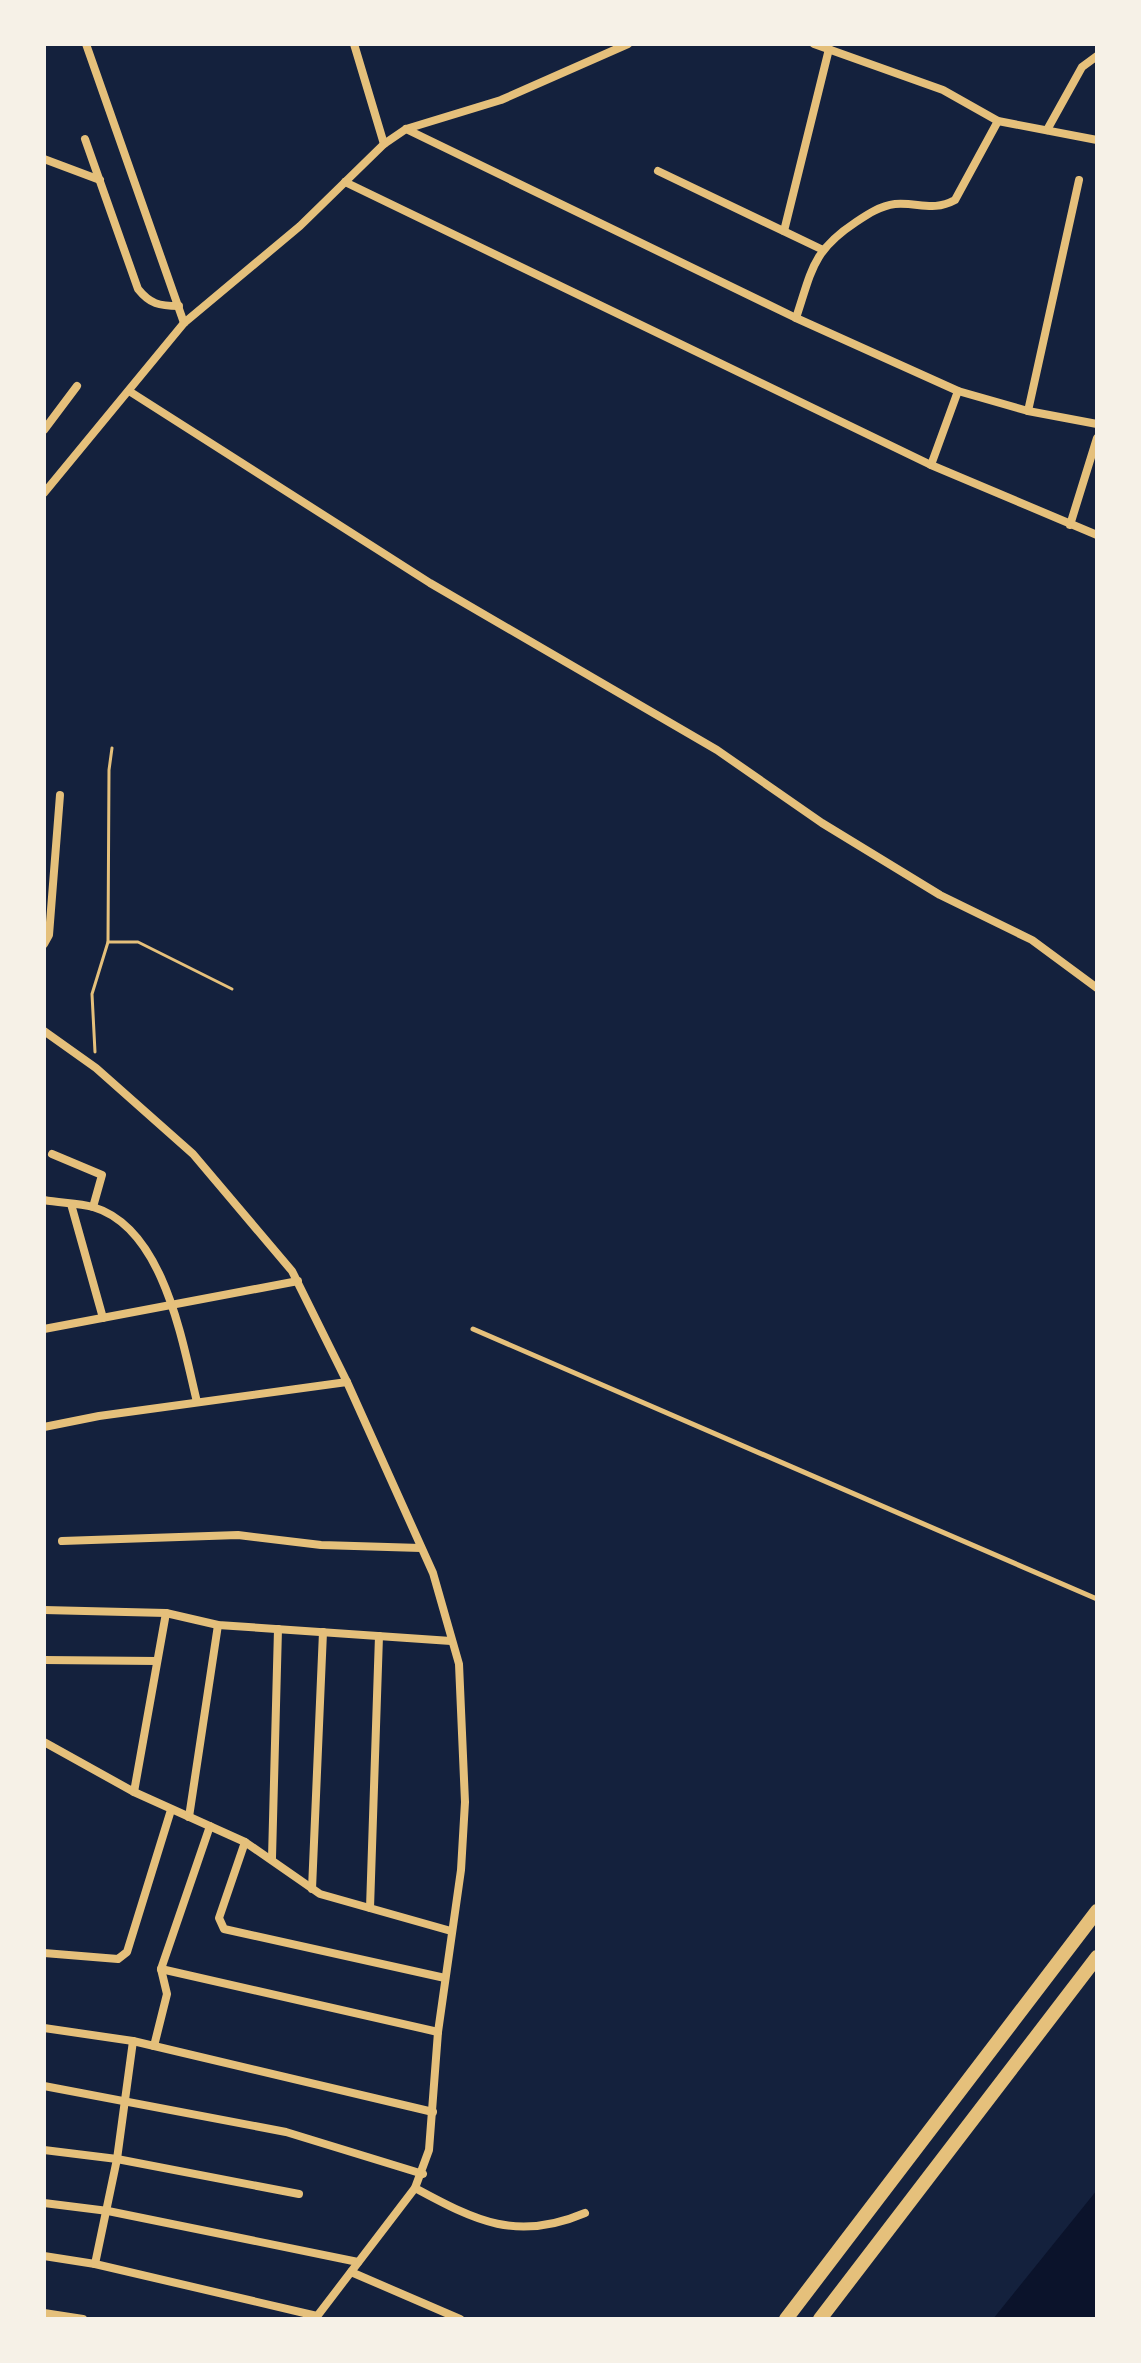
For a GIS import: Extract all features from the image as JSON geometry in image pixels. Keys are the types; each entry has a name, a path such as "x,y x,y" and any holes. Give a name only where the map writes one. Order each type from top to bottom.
{"main road":[{"path":"786,2319 1097,1911"},
{"path":"820,2319 1097,1957"}],"street":[{"path":"86,44 184,323"},
{"path":"354,44 384,144"},
{"path":"44,493 184,323 258,263 384,144 406,129 501,100 628,44"},
{"path":"814,44 943,90 998,121 1097,140"},
{"path":"784,231 829,49"},
{"path":"1047,130 1082,67 1097,56"},
{"path":"796,318 821,249 835,236 884,206 899,204 931,209 955,200 998,121"},
{"path":"406,129 796,318 958,391 1028,411 1097,424"},
{"path":"85,139 138,289 147,301 161,306 179,306"},
{"path":"44,159 100,180"},
{"path":"658,171 821,249"},
{"path":"1028,411 1079,180"},
{"path":"345,182 931,465 1097,535"},
{"path":"44,430 77,386"},
{"path":"129,391 430,583 717,750 822,823 901,871 1032,940 1097,988"},
{"path":"931,465 958,391"},
{"path":"1070,525 1097,438"},
{"path":"44,944 49,935 60,795"},
{"path":"44,1031 96,1068 193,1154 298,1281 433,1573 459,1664 465,1802 461,1870 438,2032 433,2112 423,2174 316,2318 95,2264 44,2256"},
{"path":"52,1154 102,1175 93,1207"},
{"path":"44,1200 93,1207 114,1217 132,1231 173,1305 197,1402"},
{"path":"71,1204 103,1318"},
{"path":"44,1329 298,1281"},
{"path":"44,1427 347,1382"},
{"path":"62,1541 238,1535 321,1545 421,1548"},
{"path":"44,1610 166,1613 218,1625 451,1641"},
{"path":"134,1792 166,1613"},
{"path":"189,1817 218,1625"},
{"path":"272,1858 278,1629"},
{"path":"312,1889 323,1632"},
{"path":"370,1908 379,1636"},
{"path":"44,1660 157,1661"},
{"path":"44,1742 134,1792 245,1842 272,1858 312,1889 451,1931"},
{"path":"44,1953 118,1959 127,1952 171,1810"},
{"path":"154,2046 167,1994 161,1969 210,1826"},
{"path":"245,1842 219,1918 224,1929 445,1978"},
{"path":"161,1969 438,2032"},
{"path":"44,2028 133,2041 433,2112"},
{"path":"95,2264 117,2159 133,2041"},
{"path":"44,2086 127,2099 286,2132 423,2174"},
{"path":"44,2150 117,2159 299,2194"},
{"path":"415,2188 457,2210 499,2226 543,2227 585,2213"},
{"path":"44,2203 108,2211 358,2262"},
{"path":"351,2272 460,2319"},
{"path":"44,2313 83,2319"}],"lane":[{"path":"473,1329 1097,1599"}],"path":[{"path":"96,1068 92,994 108,942 109,770 112,748"},
{"path":"108,942 138,942 232,989"}],"water":[{"path":"1097,2190 1097,2319 993,2319"}]}
